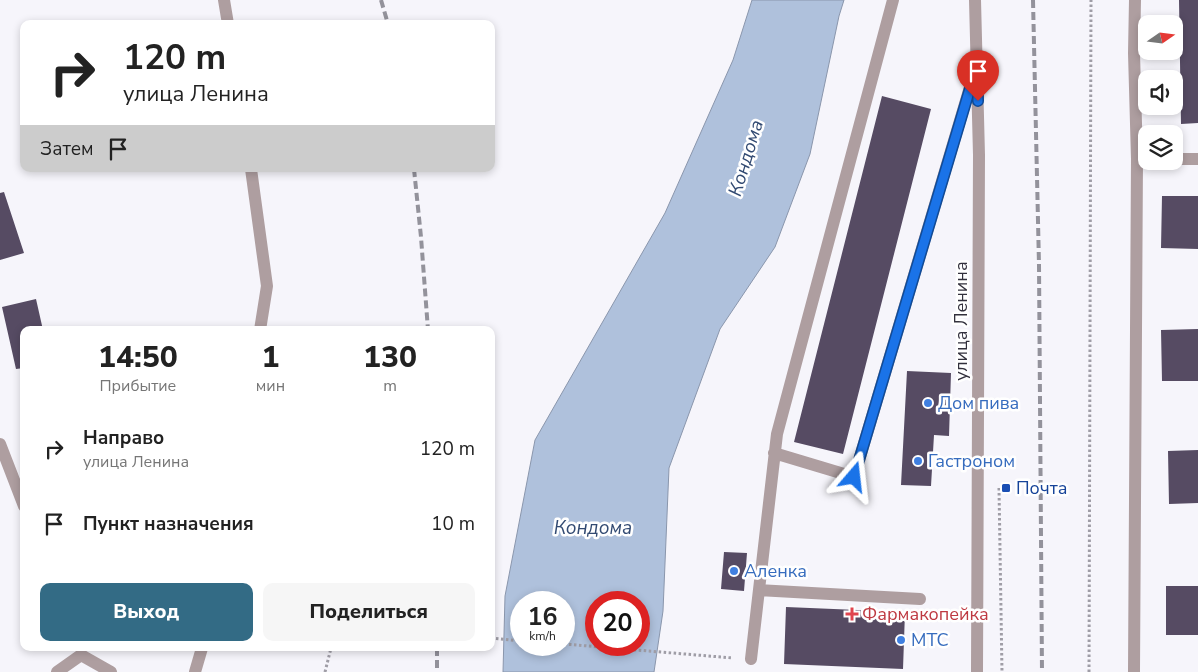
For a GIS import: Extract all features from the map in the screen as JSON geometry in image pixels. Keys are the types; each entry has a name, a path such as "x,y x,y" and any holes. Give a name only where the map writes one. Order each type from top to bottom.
{"street":[{"path":"224,0 227,20"},
{"path":"745,659 759,590 777,434 893,0"},
{"name":"улица Ленина","path":"974,0 979,155 977,672"},
{"path":"1135,0 1134,53 1139,125"},
{"path":"774,453 854,477 977,65"},
{"path":"1183,159 1198,159"},
{"path":"1134,672 1141,170"},
{"path":"251,172 267,286 261,326"},
{"path":"0,444 20,496"},
{"path":"759,590 920,599"},
{"path":"195,672 201,651"},
{"path":"57,672 79,652 111,672"}],"path":[{"path":"1089,672 1091,0"},
{"path":"999,488 1002,672"},
{"path":"495,638 510,640"},
{"path":"575,645 745,659"},
{"path":"325,672 330,651"}],"water":[{"name":"Кондома","path":"752,0 844,0 810,154 775,247 720,329 669,468 663,611 654,672 503,672 505,596 535,440 665,213 733,60"}],"building":[{"path":"1179,0 1198,0 1198,123 1181,124 1181,115 1183,115 1183,70 1180,70 1180,60 1183,60 1183,15 1179,15"},
{"path":"882,96 931,109 843,454 794,442"},
{"path":"4,192 24,253 0,260 0,193"},
{"path":"1162,196 1198,196 1198,249 1161,248"},
{"path":"36,299 42,326 20,326 20,368 16,369 2,307"},
{"path":"1198,329 1198,381 1162,381 1161,330"},
{"name":"Дом пива","path":"907,371 951,373 949,436 934,435 931,486 901,485"},
{"path":"1198,450 1198,503 1169,504 1168,451"},
{"name":"Аленка","path":"724,552 747,553 744,591 721,589"},
{"path":"1166,586 1198,586 1198,635 1166,635"},
{"path":"786,607 905,612 903,669 784,664"}],"railway":[{"path":"381,0 387,20"},
{"path":"1033,0 1039,265 1042,672"},
{"path":"414,172 428,326"},
{"path":"437,651 437,672"}],"place":[{"name":"Дом пива","path":"928,403"},
{"name":"Гастроном","path":"918,461"},
{"name":"Почта","path":"1006,488"},
{"name":"Аленка","path":"734,571"},
{"name":"Фармакопейка","path":"852,614"},
{"name":"МТС","path":"901,640"}],"route":[{"path":"854,477 977,65 978,101"}]}
